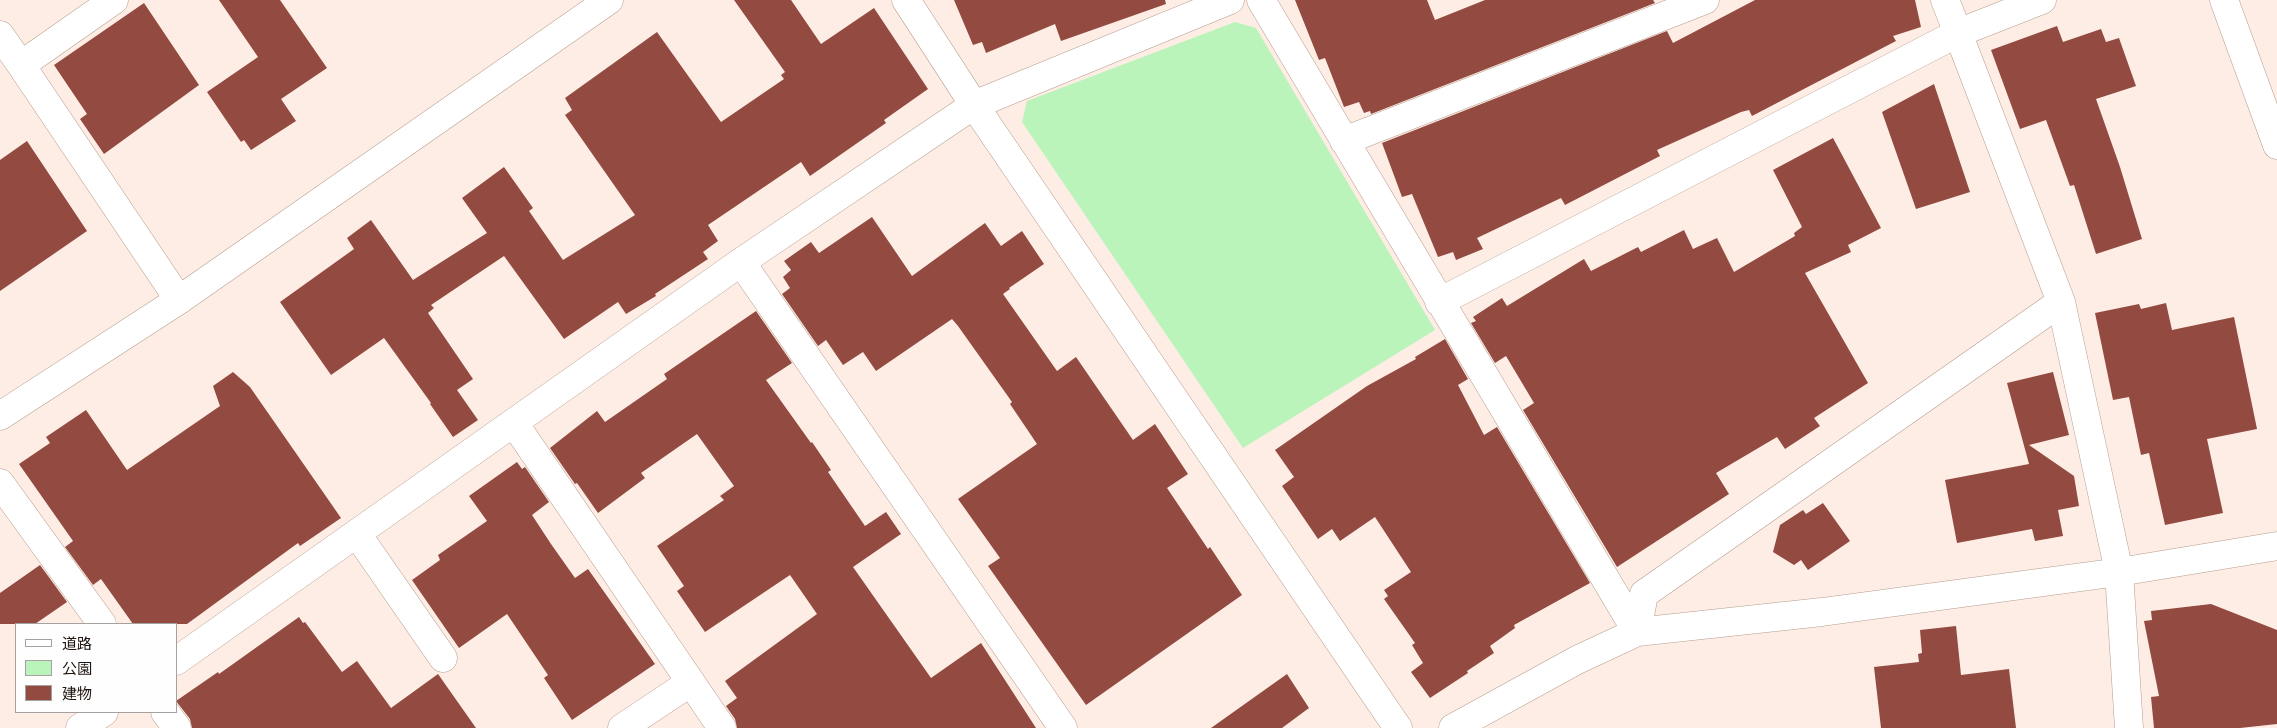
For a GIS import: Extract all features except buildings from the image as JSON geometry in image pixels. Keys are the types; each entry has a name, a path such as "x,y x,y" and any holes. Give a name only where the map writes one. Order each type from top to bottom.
{"street":[{"path":"21,66 114,0"},
{"path":"0,416 179,300 609,0"},
{"path":"906,0 974,105 1398,728"},
{"path":"178,661 741,262 974,105 1230,0"},
{"path":"1261,0 1637,632"},
{"path":"1344,141 1705,0"},
{"path":"1945,0 2061,302 2119,572 2129,728"},
{"path":"1439,302 1958,32 2042,0"},
{"path":"2224,0 2277,145"},
{"path":"0,35 179,300"},
{"path":"741,262 1063,728"},
{"path":"1637,632 1644,594 2061,302"},
{"path":"514,422 722,728"},
{"path":"0,483 101,623"},
{"path":"357,534 443,658"},
{"path":"1453,728 1577,660 1637,632 1822,612 2119,572 2277,546"},
{"path":"622,728 691,682"},
{"path":"80,728 102,713"},
{"path":"166,713 177,728"}],"green space":[{"path":"1235,22 1256,28 1435,330 1243,448 1022,122 1027,101"}]}
